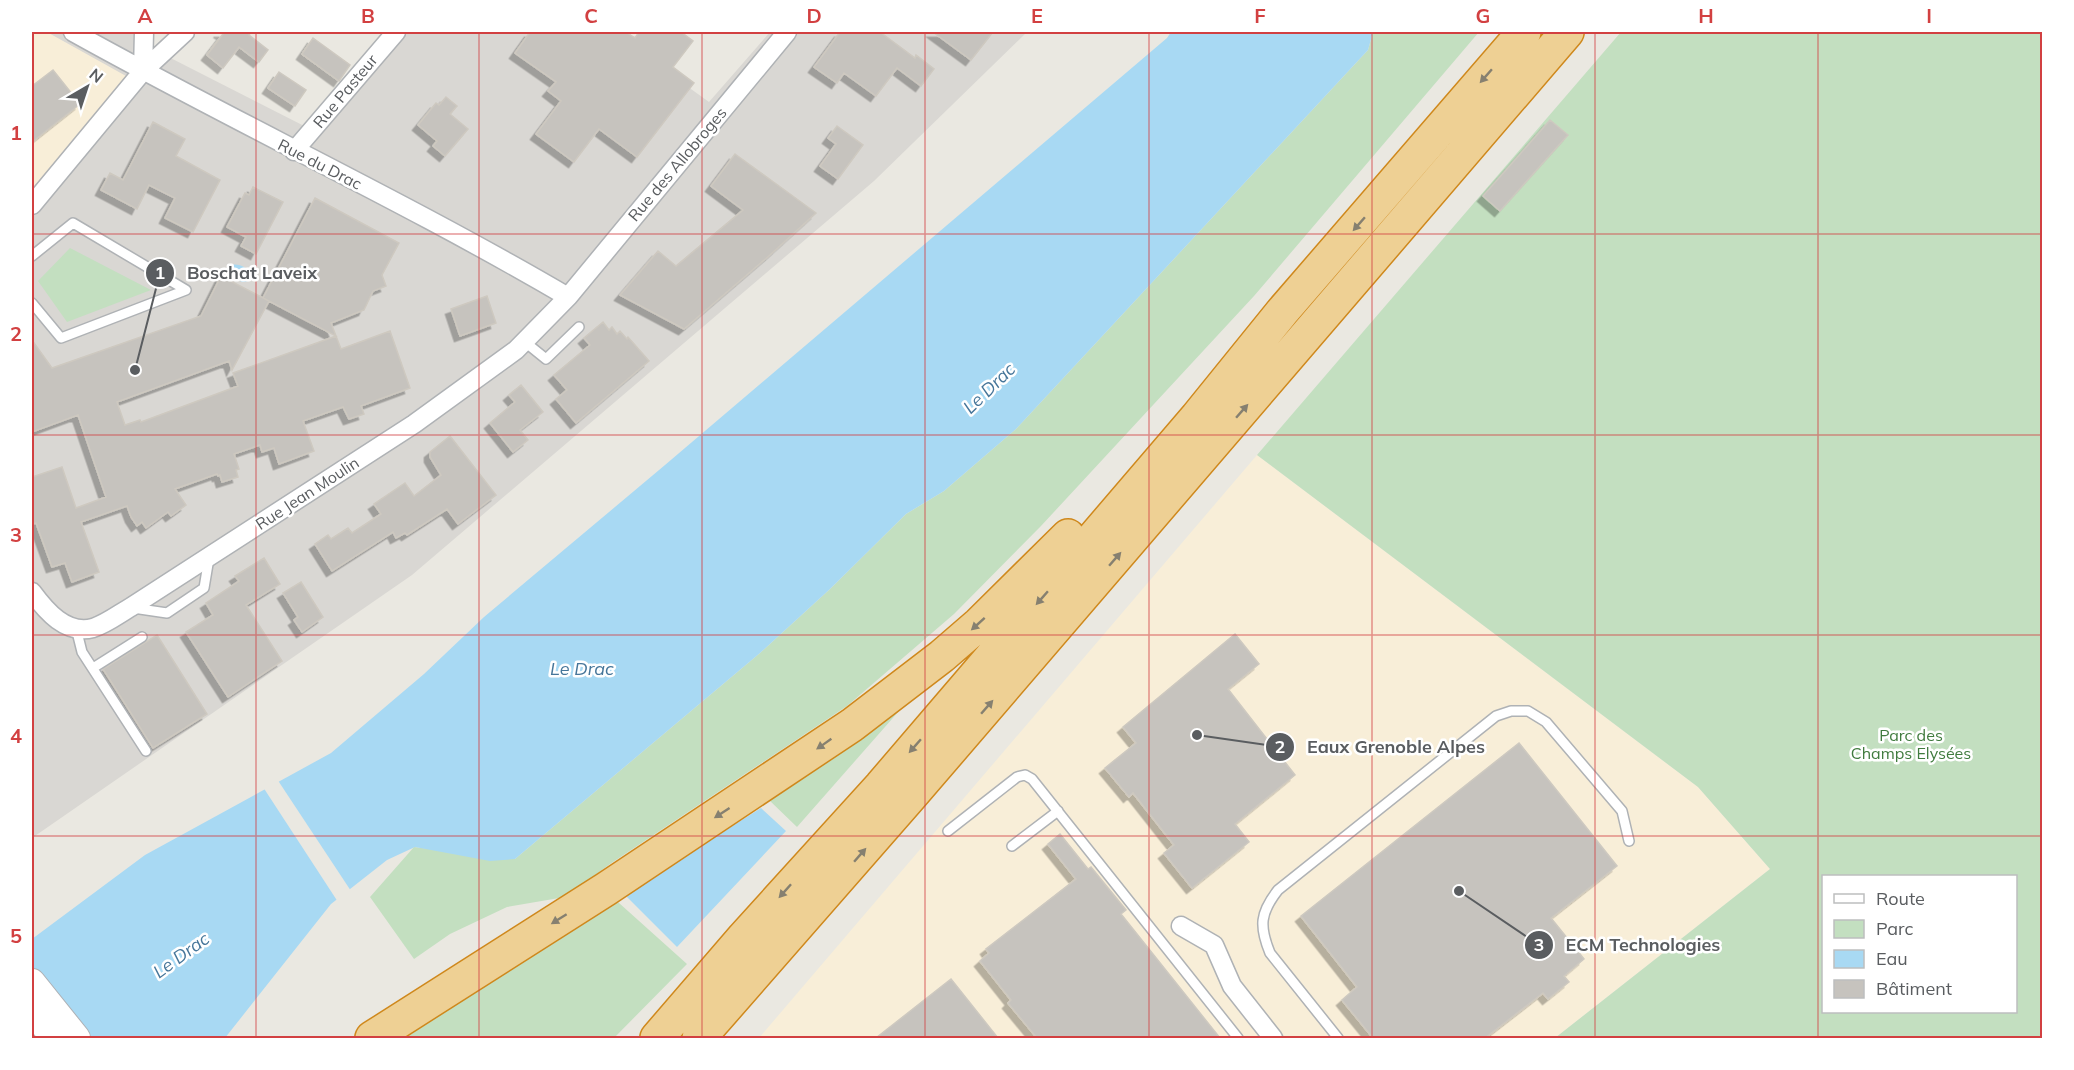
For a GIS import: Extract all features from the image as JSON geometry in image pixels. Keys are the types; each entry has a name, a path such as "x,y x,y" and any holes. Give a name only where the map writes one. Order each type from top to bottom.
{"highway":[{"path":"657,1038 744,937 881,786 1197,417 1282,312 1524,32"},
{"path":"699,1038 822,899 1567,32"},
{"path":"372,1038 606,890 771,780 852,725 933,663 979,624 1057,549 1187,400 1282,312"},
{"path":"727,1038 802,944 822,899"},
{"path":"637,1038 744,937"}],"main road":[{"path":"32,982 77,1038"},
{"path":"32,1011 54,1038"}],"street":[{"name":"Rue du Drac","path":"73,32 294,151 485,248 568,297"},
{"path":"143,71 144,32"},
{"path":"33,201 143,71 185,32"},
{"name":"Rue Pasteur","path":"294,151 396,32"},
{"name":"Rue des Allobroges","path":"568,297 787,32"},
{"name":"Rue Jean Moulin","path":"76,628 93,628 131,607 414,424 516,350 568,297"},
{"path":"32,592 43,608 56,620 76,628"},
{"path":"1182,926 1214,945 1232,986 1274,1038"}],"lane":[{"path":"32,256 73,223 186,290 61,338 32,303"},
{"path":"525,342 546,359 579,327"},
{"path":"76,628 82,652 146,751"},
{"path":"93,668 142,636"},
{"path":"1338,1038 1270,953 1263,923 1266,905 1278,890 1496,716 1511,711 1528,711 1546,722 1622,811 1629,841"},
{"path":"948,831 1017,777 1025,775 1032,779 1238,1038"},
{"path":"1012,846 1058,811"}],"shaded area":[{"path":"32,32 47,32 135,80 32,202"},
{"path":"47,32 147,32 147,46 314,131 398,32 612,32 709,102 770,32 1027,32 874,181 412,575 32,838 32,202 135,81"},
{"path":"1257,455 1698,787 1770,869 1555,1038 759,1038"}],"green space":[{"path":"1373,32 1479,32 1254,296 1041,526 954,614 847,706 610,864 565,897 507,907 450,934 414,959 370,897 414,847 515,859 760,653 830,589 906,514 944,491 1016,429 1368,50"},
{"name":"Parc des Champs Elysées","path":"1621,32 2042,32 2042,1038 1555,1038 1770,869 1698,787 1257,455"},
{"path":"70,248 151,290 67,322 38,281"},
{"path":"887,710 899,711 797,827 769,800"},
{"path":"609,894 687,964 614,1038 386,1038"}],"water":[{"name":"Le Drac","path":"1171,32 1373,32 1368,50 1016,429 944,491 906,514 830,589 760,653 515,859 490,861 415,847 387,860 331,904 225,1038 32,1038 32,939 145,855 331,753 424,674 484,617 1167,38"},
{"path":"231,265 246,268 251,276 249,281 242,282 230,275 228,270"},
{"path":"761,808 786,831 677,947 624,894"}],"pier":[{"path":"277,779 351,891 338,902 263,787"}],"building":[{"path":"219,32 251,32 249,35 268,50 259,62 239,47 223,68 207,55 223,34"},
{"path":"530,32 626,32 635,38 639,32 681,32 693,41 673,67 694,83 637,157 599,129 574,162 536,134 561,101 548,91 556,82 515,53"},
{"path":"840,32 880,32 934,69 921,86 897,68 876,96 844,73 837,83 814,67"},
{"path":"933,32 993,32 971,60"},
{"path":"313,38 350,65 339,81 302,54"},
{"path":"53,70 80,104 32,142 32,86"},
{"path":"279,72 306,90 295,106 268,88"},
{"path":"446,97 457,106 450,114 468,129 445,156 433,146 437,141 418,125 436,103 439,105"},
{"path":"1550,120 1568,135 1500,211 1483,196"},
{"path":"153,122 185,139 176,156 220,180 193,232 165,218 175,198 149,185 137,209 101,190 110,173 123,180"},
{"path":"837,126 863,145 838,179 820,166 836,144 828,138"},
{"path":"735,154 816,213 684,329 620,295 658,251 676,266 743,210 711,186"},
{"path":"253,187 283,202 256,254 241,246 246,237 227,227 245,193 249,195"},
{"path":"315,198 399,243 382,275 386,286 373,291 364,310 331,323 336,336 341,349 390,331 410,388 361,406 364,414 349,419 343,407 303,421 314,451 279,464 274,448 262,452 260,445 234,454 239,469 236,470 238,477 222,482 220,475 217,474 175,489 186,505 171,516 168,512 146,528 142,522 137,526 127,506 81,522 99,572 72,582 65,563 52,567 36,523 32,524 32,477 62,467 76,508 106,497 78,415 32,432 32,340 52,368 201,316 221,276 263,298","holes":["269,301 336,336 233,373 238,386 141,422 140,420 125,425 117,402 229,361 232,370"]},
{"path":"487,296 496,323 460,336 451,309"},
{"path":"603,322 609,330 612,327 617,334 620,331 627,339 628,337 649,361 576,423 556,399 567,390 554,375 590,345 584,338"},
{"path":"521,385 543,412 520,430 528,440 513,452 490,423 515,402 509,395"},
{"path":"450,436 496,495 458,524 447,509 407,535 405,533 396,538 393,532 332,571 315,544 328,535 331,539 348,528 352,533 381,514 374,504 405,483 414,496 441,475 430,457 430,452"},
{"path":"264,558 280,584 246,605 282,661 228,697 186,632 213,615 206,603 239,581 235,576"},
{"path":"301,582 323,617 302,632 294,620 298,617 283,593"},
{"path":"1235,634 1259,664 1228,689 1295,775 1235,824 1249,842 1192,888 1164,853 1174,845 1133,793 1129,797 1105,768 1136,743 1123,727"},
{"path":"157,635 207,714 153,748 103,669"},
{"path":"1519,743 1617,866 1551,918 1584,959 1564,976 1569,982 1548,999 1543,993 1485,1038 1373,1038 1342,1000 1357,987 1301,916"},
{"path":"1060,834 1088,869 1091,867 1126,910 1121,914 1220,1038 1037,1038 1008,1003 1011,1000 980,961 989,953 986,949 1076,879 1048,844"},
{"path":"951,979 998,1038 876,1038"}],"place":[{"name":"Boschat Laveix","path":"135,370"},
{"name":"Eaux Grenoble Alpes","path":"1197,735"},
{"name":"ECM Technologies","path":"1459,891"}]}
